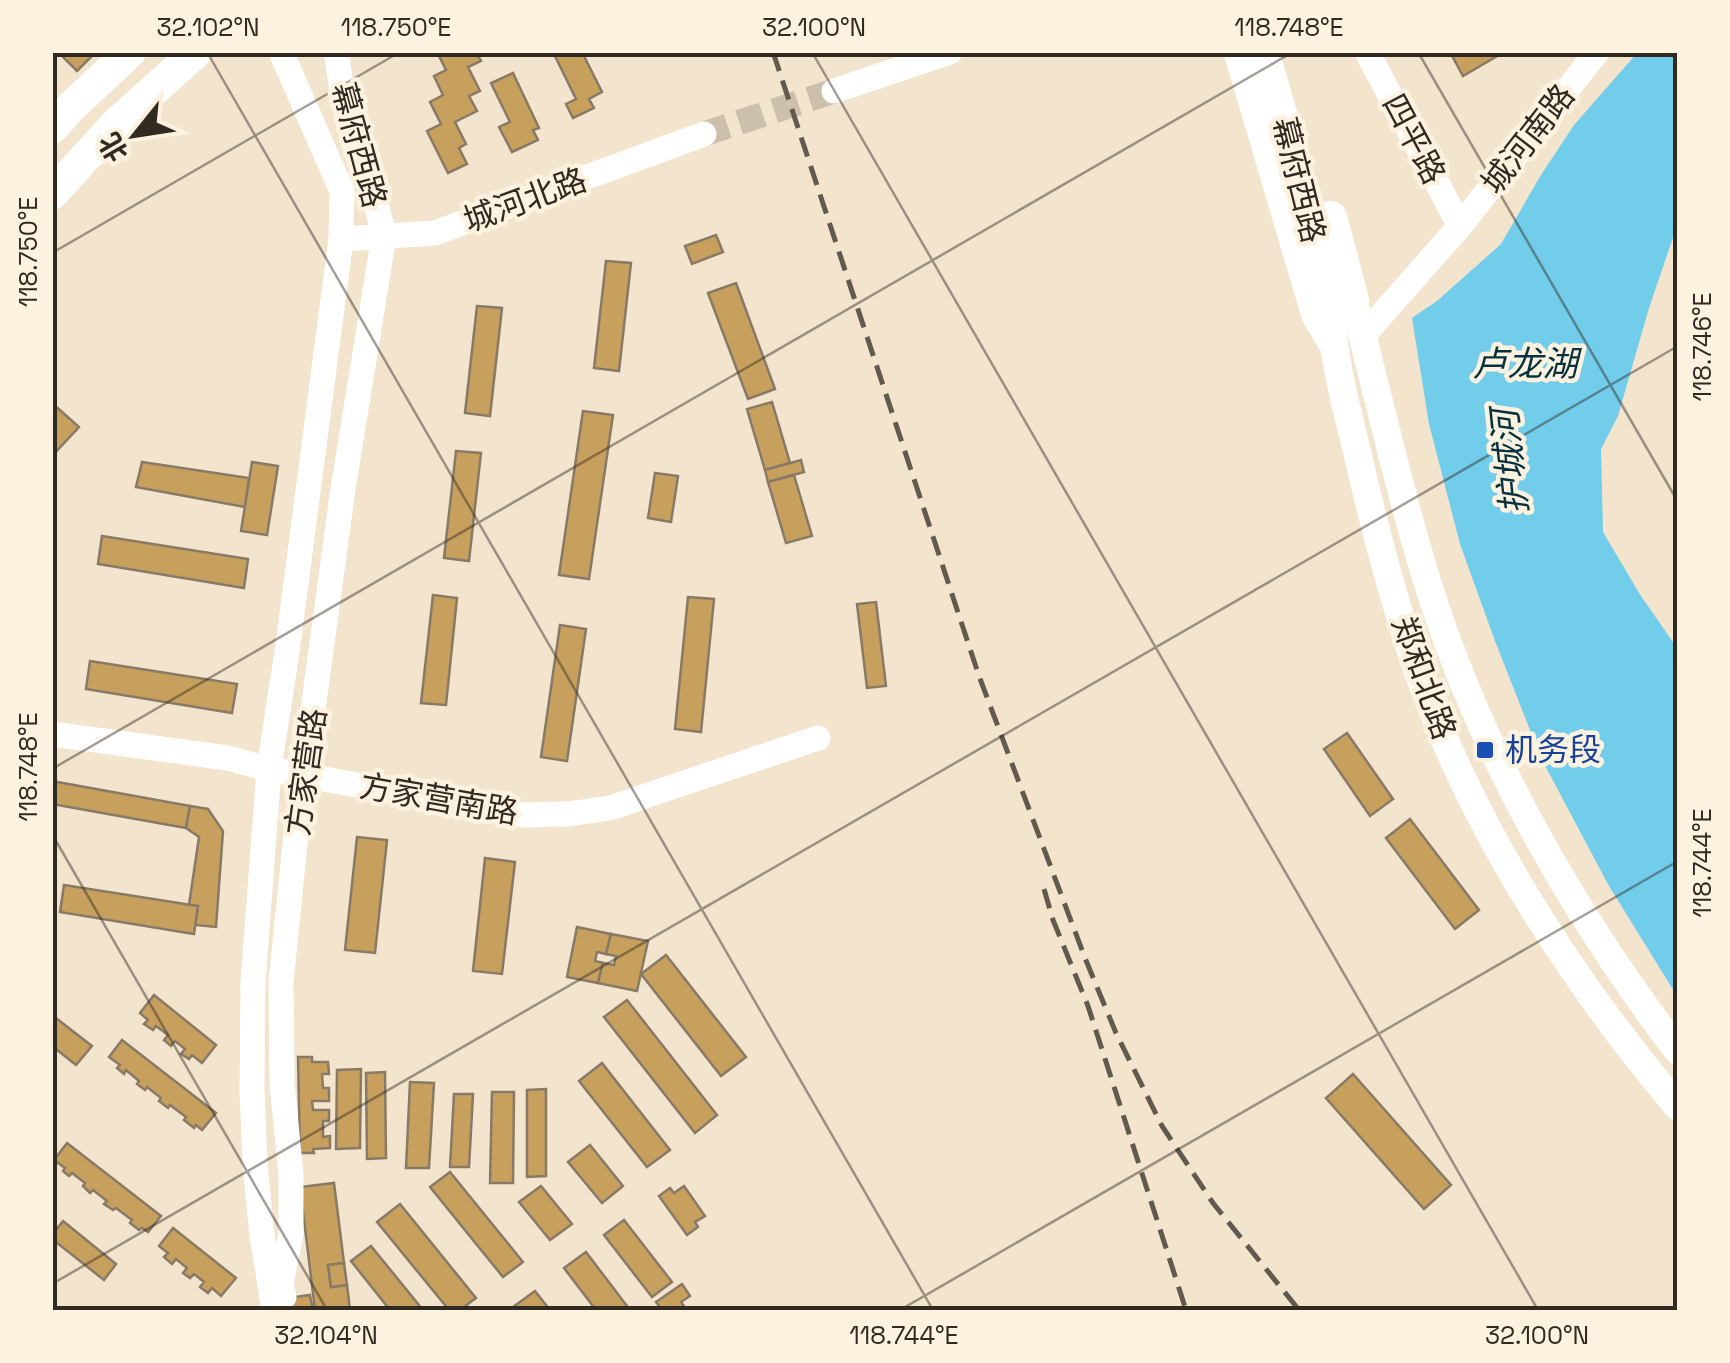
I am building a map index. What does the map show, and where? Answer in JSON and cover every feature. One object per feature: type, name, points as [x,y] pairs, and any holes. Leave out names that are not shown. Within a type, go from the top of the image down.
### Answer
[{"type":"highway","points":[[52,128],[130,52]]},
{"type":"highway","points":[[52,166],[104,110],[168,52]]},
{"type":"highway","points":[[52,194],[115,125],[196,52]]},
{"type":"highway","name":"幕府西路","points":[[1263,52],[1342,305]]},
{"type":"highway","name":"幕府西路","points":[[1282,52],[1316,162],[1342,305]]},
{"type":"main road","name":"幕府西路","points":[[281,52],[342,191],[341,239]]},
{"type":"main road","name":"幕府西路","points":[[336,52],[353,140],[371,183],[384,236]]},
{"type":"main road","points":[[834,91],[950,52]]},
{"type":"main road","points":[[1236,52],[1314,316],[1332,346]]},
{"type":"main road","name":"四平路","points":[[1368,52],[1460,226]]},
{"type":"main road","name":"城河南路","points":[[1363,336],[1460,226],[1597,52]]},
{"type":"main road","name":"城河北路","points":[[341,239],[435,233],[704,134]]},
{"type":"main road","name":"方家营路","points":[[286,1310],[282,1283],[291,1234],[291,1189],[282,1083],[281,982],[304,775],[384,236]]},
{"type":"main road","name":"方家营路","points":[[274,1310],[262,1235],[252,1090],[253,983],[268,769],[341,239]]},
{"type":"main road","name":"郑和北路","points":[[1342,305],[1332,346],[1400,615],[1441,729],[1475,804],[1534,909],[1602,1014],[1678,1107]]},
{"type":"main road","name":"郑和北路","points":[[1342,305],[1363,336],[1404,503],[1434,604],[1471,700],[1568,893],[1633,993],[1678,1050]]},
{"type":"main road","name":"方家营南路","points":[[52,734],[227,758],[268,769],[523,815],[610,808],[818,738]]},
{"type":"water","name":"卢龙湖","points":[[1638,52],[1677,53],[1677,226],[1618,416],[1601,449],[1603,532],[1677,648],[1677,996],[1609,886],[1541,758],[1495,641],[1460,544],[1429,424],[1412,318],[1501,244],[1574,125]]},
{"type":"building","points":[[58,52],[96,52],[77,71]]},
{"type":"building","points":[[437,52],[476,52],[481,61],[468,67],[480,91],[469,96],[477,111],[455,122],[466,144],[459,148],[467,164],[448,173],[427,131],[441,124],[430,102],[443,95],[434,76],[446,70]]},
{"type":"building","points":[[553,52],[582,52],[602,92],[589,99],[594,108],[573,118],[566,104],[576,99]]},
{"type":"building","points":[[1450,52],[1504,52],[1463,76]]},
{"type":"building","points":[[513,73],[539,128],[533,130],[538,140],[512,152],[499,127],[510,122],[491,83]]},
{"type":"building","points":[[716,235],[723,252],[692,264],[685,246]]},
{"type":"building","points":[[606,261],[631,263],[619,371],[594,368]]},
{"type":"building","points":[[736,283],[775,389],[748,399],[708,293]]},
{"type":"building","points":[[477,306],[502,308],[490,416],[465,413]]},
{"type":"building","points":[[772,402],[790,463],[765,470],[747,409]]},
{"type":"building","points":[[52,403],[79,427],[52,456]]},
{"type":"building","points":[[583,411],[613,415],[589,579],[559,575]]},
{"type":"building","points":[[456,451],[481,453],[469,561],[444,558]]},
{"type":"building","points":[[801,460],[804,472],[768,482],[765,470]]},
{"type":"building","points":[[142,462],[249,478],[245,507],[136,487]]},
{"type":"building","points":[[252,462],[278,466],[267,535],[241,531]]},
{"type":"building","points":[[655,473],[678,476],[671,522],[648,518]]},
{"type":"building","points":[[794,475],[812,536],[786,543],[768,482]]},
{"type":"building","points":[[102,536],[248,559],[244,588],[98,564]]},
{"type":"building","points":[[433,595],[457,598],[446,705],[421,703]]},
{"type":"building","points":[[688,597],[714,599],[701,732],[675,729]]},
{"type":"building","points":[[876,602],[886,686],[867,688],[857,604]]},
{"type":"building","points":[[560,625],[586,629],[567,761],[541,757]]},
{"type":"building","points":[[90,661],[237,684],[232,713],[86,689]]},
{"type":"building","points":[[1347,733],[1393,799],[1370,816],[1324,749]]},
{"type":"building","points":[[52,781],[190,806],[186,828],[52,804]]},
{"type":"building","points":[[190,806],[208,809],[223,831],[216,927],[195,925],[198,906],[189,905],[199,837],[186,828]]},
{"type":"building","points":[[1410,819],[1479,910],[1455,929],[1386,838]]},
{"type":"building","points":[[357,837],[387,840],[375,953],[345,950]]},
{"type":"building","points":[[485,858],[515,862],[502,974],[473,971]]},
{"type":"building","points":[[64,885],[198,906],[194,934],[60,912]]},
{"type":"building","points":[[577,927],[611,934],[606,954],[597,952],[595,961],[603,963],[598,983],[567,977]]},
{"type":"building","points":[[611,934],[648,941],[637,991],[598,983],[603,963],[614,965],[616,956],[606,954]]},
{"type":"building","points":[[666,955],[746,1057],[721,1076],[641,974]]},
{"type":"building","points":[[154,995],[216,1045],[202,1063],[192,1055],[189,1059],[181,1054],[185,1049],[175,1041],[171,1046],[164,1040],[168,1035],[156,1026],[153,1030],[144,1024],[148,1020],[140,1013]]},
{"type":"building","points":[[627,1000],[717,1115],[695,1133],[604,1017]]},
{"type":"building","points":[[52,1015],[92,1046],[76,1065],[52,1046]]},
{"type":"building","points":[[122,1040],[216,1113],[202,1130],[159,1101],[161,1098],[147,1087],[145,1090],[137,1084],[139,1081],[126,1070],[124,1074],[117,1068],[120,1065],[109,1057]]},
{"type":"building","points":[[298,1057],[328,1062],[329,1074],[322,1074],[323,1088],[329,1088],[329,1101],[312,1101],[313,1110],[329,1110],[329,1121],[323,1121],[323,1137],[330,1136],[330,1148],[313,1149],[314,1153],[300,1153]]},
{"type":"building","points":[[602,1063],[670,1150],[647,1167],[579,1081]]},
{"type":"building","points":[[361,1069],[360,1148],[336,1149],[337,1070]]},
{"type":"building","points":[[385,1072],[386,1158],[367,1159],[366,1073]]},
{"type":"building","points":[[1353,1074],[1451,1185],[1424,1209],[1326,1098]]},
{"type":"building","points":[[410,1082],[434,1083],[429,1168],[406,1168]]},
{"type":"building","points":[[546,1089],[546,1176],[527,1177],[527,1090]]},
{"type":"building","points":[[492,1092],[514,1092],[513,1183],[490,1183]]},
{"type":"building","points":[[454,1094],[473,1094],[469,1167],[450,1167]]},
{"type":"building","points":[[67,1143],[161,1216],[148,1232],[139,1230],[116,1208],[104,1204],[107,1201],[93,1190],[90,1193],[72,1173],[69,1176],[63,1171],[65,1168],[54,1160]]},
{"type":"building","points":[[590,1145],[623,1186],[602,1203],[568,1162]]},
{"type":"building","points":[[450,1172],[523,1262],[503,1277],[430,1187]]},
{"type":"building","points":[[334,1183],[344,1263],[328,1265],[331,1287],[347,1285],[350,1310],[315,1310],[300,1187]]},
{"type":"building","points":[[541,1186],[572,1224],[550,1240],[519,1202]]},
{"type":"building","points":[[684,1186],[705,1216],[695,1222],[698,1227],[687,1235],[659,1196],[670,1188],[674,1193]]},
{"type":"building","points":[[400,1204],[476,1298],[460,1310],[449,1310],[377,1222]]},
{"type":"building","points":[[624,1220],[672,1282],[652,1297],[604,1235]]},
{"type":"building","points":[[63,1221],[116,1264],[104,1280],[52,1239]]},
{"type":"building","points":[[173,1228],[236,1278],[221,1296],[212,1288],[208,1293],[200,1287],[204,1282],[194,1274],[190,1278],[183,1273],[187,1268],[176,1259],[172,1264],[164,1257],[168,1253],[159,1246]]},
{"type":"building","points":[[371,1246],[423,1310],[390,1310],[351,1261]]},
{"type":"building","points":[[586,1252],[630,1310],[596,1310],[564,1268]]},
{"type":"building","points":[[344,1263],[347,1285],[331,1287],[328,1265]]},
{"type":"building","points":[[682,1284],[690,1296],[681,1302],[687,1310],[662,1310],[656,1302]]},
{"type":"building","points":[[535,1291],[550,1310],[515,1310],[513,1307]]},
{"type":"building","points":[[310,1295],[313,1310],[283,1310],[281,1299]]},
{"type":"tunnel","points":[[704,134],[834,91]]},
{"type":"railway","points":[[773,52],[979,676],[1116,1033],[1162,1126],[1213,1203],[1299,1310]]},
{"type":"railway","points":[[1044,889],[1088,1006],[1186,1310]]},
{"type":"place","name":"机务段","points":[[1485,750]]},
{"type":"water label","name":"护城河","points":[[1510,462]]}]
